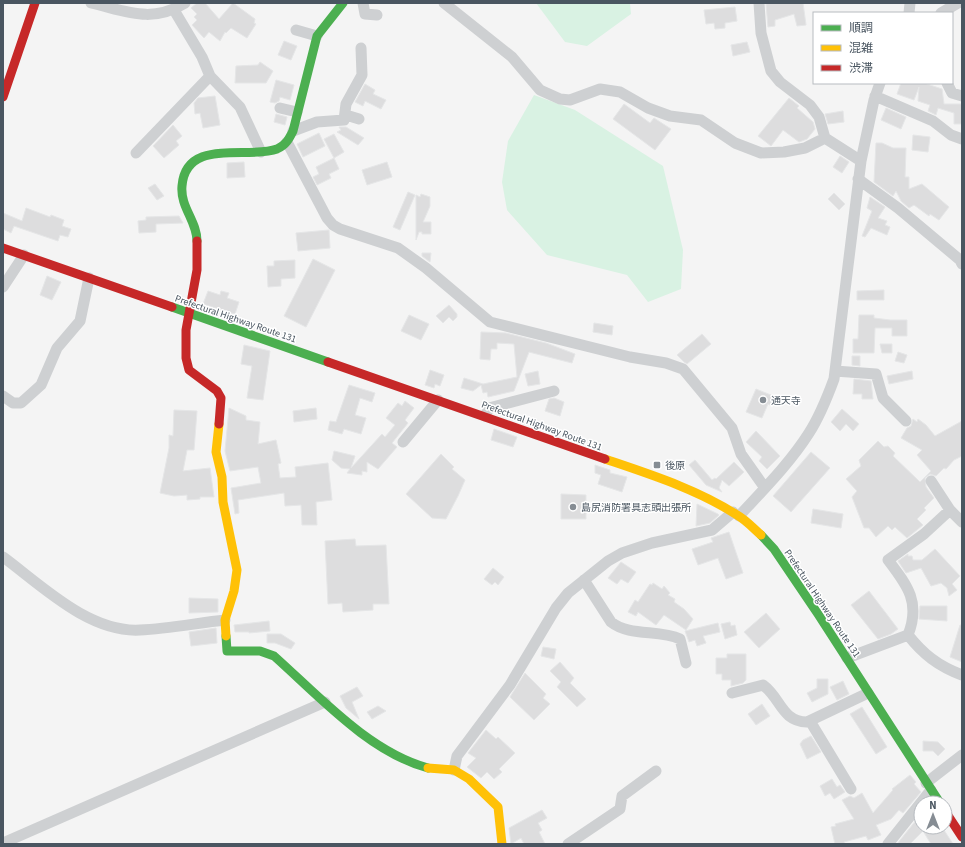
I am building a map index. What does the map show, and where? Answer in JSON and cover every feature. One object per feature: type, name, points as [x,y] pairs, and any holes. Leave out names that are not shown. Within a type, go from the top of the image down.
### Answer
[{"type":"street","points":[[3,97],[36,3]]},
{"type":"street","points":[[91,3],[148,16],[174,10],[185,3]]},
{"type":"street","points":[[343,3],[317,36],[293,131],[287,142],[275,149],[261,152],[231,151],[203,155],[191,165],[182,177],[182,194],[186,208],[196,230],[198,265],[186,342],[187,366],[189,370],[217,391],[221,398],[216,452],[222,476],[223,502],[237,570],[234,591],[225,620],[227,651],[260,651],[274,656],[361,733],[398,756],[427,768],[454,770],[469,779],[498,807],[502,844]]},
{"type":"street","points":[[363,3],[365,14],[377,15]]},
{"type":"street","points":[[444,3],[512,57],[540,90],[560,99],[570,100],[600,89],[620,92],[648,108],[670,116],[701,120],[735,143],[761,153],[784,152],[805,148],[825,138]]},
{"type":"street","points":[[760,3],[761,33],[771,71],[780,82],[810,105],[819,117],[825,138],[861,161]]},
{"type":"street","points":[[943,12],[958,3]]},
{"type":"street","points":[[174,10],[202,57],[210,76],[240,107],[261,152]]},
{"type":"street","points":[[296,30],[317,36]]},
{"type":"street","points":[[293,131],[317,122],[339,122],[344,120],[346,115],[346,104],[362,75],[361,48]]},
{"type":"street","points":[[136,154],[210,76]]},
{"type":"street","points":[[454,770],[457,756],[510,685],[556,608],[568,593],[608,561],[626,551],[712,530],[736,514],[765,488],[809,434],[825,402],[835,371],[858,179],[875,96],[880,84]]},
{"type":"street","points":[[948,84],[952,93],[962,96]]},
{"type":"street","points":[[875,96],[933,121],[952,135],[962,139]]},
{"type":"street","points":[[280,108],[297,112]]},
{"type":"street","points":[[346,115],[359,119]]},
{"type":"street","points":[[287,142],[332,225],[355,236],[398,248],[426,268],[490,322],[630,357],[666,362],[683,369],[732,428],[741,454],[765,488]]},
{"type":"street","points":[[858,179],[898,208],[960,260],[962,264]]},
{"type":"street","name":"Prefectural Highway Route 131","points":[[3,248],[485,416],[690,490],[736,514],[774,549],[847,658],[934,795]]},
{"type":"street","points":[[3,287],[24,255]]},
{"type":"street","points":[[3,396],[13,403],[21,403],[41,385],[57,348],[80,321],[89,278]]},
{"type":"street","points":[[835,371],[876,374],[883,398],[906,421]]},
{"type":"street","points":[[485,416],[489,408],[554,391]]},
{"type":"street","points":[[403,442],[438,400]]},
{"type":"street","points":[[931,481],[950,510],[962,522]]},
{"type":"street","points":[[908,635],[913,618],[912,597],[907,586],[888,560],[924,534],[950,510]]},
{"type":"street","points":[[3,556],[34,583],[61,601],[91,619],[115,628],[139,630],[225,620]]},
{"type":"street","points":[[584,580],[611,622],[625,629],[673,635],[680,639],[686,663]]},
{"type":"street","points":[[847,658],[908,635]]},
{"type":"street","points":[[908,635],[920,651],[932,661],[962,675]]},
{"type":"street","points":[[732,692],[763,685],[789,716],[800,722],[810,721],[868,693]]},
{"type":"street","points":[[3,843],[325,702]]},
{"type":"street","points":[[810,721],[851,789]]},
{"type":"street","points":[[888,844],[928,786],[962,755]]},
{"type":"street","points":[[568,844],[620,809],[622,796],[656,771]]},
{"type":"street","points":[[953,823],[962,837]]},
{"type":"green space","points":[[536,3],[630,3],[631,14],[587,46],[565,42]]},
{"type":"green space","points":[[534,95],[575,110],[663,166],[683,250],[681,289],[648,302],[627,275],[547,255],[507,210],[502,182],[508,141]]},
{"type":"building","points":[[197,3],[205,3],[219,19],[233,3],[255,19],[254,23],[256,24],[247,38],[231,28],[226,33],[225,32],[220,41],[209,32],[204,38],[192,25],[197,20],[194,17],[197,14],[191,8]]},
{"type":"building","points":[[803,3],[806,25],[797,26],[794,14],[775,20],[775,26],[768,27],[766,4]]},
{"type":"building","points":[[735,7],[737,21],[725,23],[725,28],[715,29],[714,23],[706,24],[704,10]]},
{"type":"building","points":[[284,41],[297,46],[291,60],[278,55]]},
{"type":"building","points":[[747,42],[750,52],[733,56],[731,45]]},
{"type":"building","points":[[260,62],[273,71],[266,83],[235,83],[236,66],[258,65]]},
{"type":"building","points":[[276,80],[294,85],[290,100],[280,97],[279,101],[275,103],[270,102]]},
{"type":"building","points":[[365,84],[375,90],[373,94],[386,100],[381,109],[365,101],[363,106],[355,102]]},
{"type":"building","points":[[901,84],[927,84],[942,89],[944,104],[962,104],[962,124],[954,124],[954,113],[938,108],[936,115],[928,111],[930,105],[918,101],[919,87],[914,100],[897,94]]},
{"type":"building","points":[[215,96],[220,125],[203,128],[200,113],[195,114],[194,103],[198,98]]},
{"type":"building","points":[[789,98],[799,106],[797,108],[813,122],[815,129],[807,139],[799,142],[783,130],[771,146],[758,136]]},
{"type":"building","points":[[624,104],[650,123],[654,118],[671,129],[655,150],[613,119]]},
{"type":"building","points":[[886,108],[906,117],[901,129],[881,120]]},
{"type":"building","points":[[843,111],[844,122],[828,124],[825,114]]},
{"type":"building","points":[[276,114],[287,117],[285,125],[274,122]]},
{"type":"building","points":[[173,125],[182,136],[176,141],[179,145],[164,158],[153,146]]},
{"type":"building","points":[[339,127],[346,127],[364,138],[358,145],[337,132],[341,130]]},
{"type":"building","points":[[319,133],[325,146],[303,157],[297,144]]},
{"type":"building","points":[[334,134],[344,152],[334,158],[324,139]]},
{"type":"building","points":[[913,135],[930,137],[928,152],[912,150]]},
{"type":"building","points":[[876,143],[882,143],[893,148],[906,148],[905,177],[909,177],[909,189],[922,184],[949,207],[939,220],[930,214],[929,216],[914,205],[909,208],[901,201],[896,191],[893,196],[874,182]]},
{"type":"building","points":[[840,156],[849,162],[842,173],[833,167]]},
{"type":"building","points":[[334,158],[339,169],[329,174],[331,178],[317,185],[313,177],[319,174],[316,167]]},
{"type":"building","points":[[244,162],[245,177],[227,178],[227,163]]},
{"type":"building","points":[[387,162],[392,177],[367,185],[362,170]]},
{"type":"building","points":[[155,184],[164,196],[157,200],[148,188]]},
{"type":"building","points":[[408,192],[415,195],[400,230],[393,227]]},
{"type":"building","points":[[834,193],[845,204],[839,210],[828,199]]},
{"type":"building","points":[[421,194],[430,197],[430,206],[423,222],[431,222],[431,234],[422,234],[422,232],[419,232],[416,240],[416,195],[420,197]]},
{"type":"building","points":[[870,197],[885,207],[878,218],[887,221],[885,225],[890,227],[887,235],[871,228],[865,237],[862,236],[872,211],[867,208]]},
{"type":"building","points":[[26,208],[50,217],[51,215],[64,220],[62,226],[71,229],[68,237],[60,235],[58,241],[14,226],[11,233],[3,229],[3,213],[22,221]]},
{"type":"building","points":[[179,216],[183,223],[156,224],[156,232],[139,233],[138,221],[146,220],[146,217]]},
{"type":"building","points":[[329,230],[330,248],[298,251],[296,233]]},
{"type":"building","points":[[422,253],[431,253],[430,262],[422,256]]},
{"type":"building","points":[[313,259],[335,270],[306,327],[284,316]]},
{"type":"building","points":[[295,260],[295,278],[281,279],[281,286],[268,287],[267,266],[274,266],[274,261]]},
{"type":"building","points":[[47,276],[61,282],[52,300],[40,295]]},
{"type":"building","points":[[884,290],[884,300],[857,300],[857,291]]},
{"type":"building","points":[[208,291],[220,295],[221,291],[229,293],[227,298],[239,302],[235,314],[203,304]]},
{"type":"building","points":[[449,305],[457,314],[457,317],[453,321],[449,317],[443,323],[436,316]]},
{"type":"building","points":[[409,315],[429,324],[421,340],[401,331]]},
{"type":"building","points":[[859,315],[874,315],[874,318],[890,320],[907,320],[907,336],[892,336],[892,328],[875,328],[874,353],[853,353],[853,339],[858,339]]},
{"type":"building","points":[[594,323],[613,326],[612,335],[593,332]]},
{"type":"building","points":[[481,332],[506,333],[546,343],[575,354],[572,363],[529,352],[514,391],[488,397],[487,392],[483,393],[481,385],[473,391],[461,388],[464,378],[483,384],[517,377],[514,344],[497,343],[497,349],[491,349],[490,360],[480,359]]},
{"type":"building","points":[[702,334],[711,344],[687,364],[677,355]]},
{"type":"building","points":[[880,344],[892,344],[892,353],[882,353]]},
{"type":"building","points":[[244,345],[270,351],[263,400],[247,398],[252,366],[241,364]]},
{"type":"building","points":[[898,352],[907,355],[904,363],[895,361]]},
{"type":"building","points":[[852,356],[860,356],[860,366],[852,365]]},
{"type":"building","points":[[430,370],[444,375],[440,386],[435,384],[434,388],[425,385]]},
{"type":"building","points":[[538,371],[540,384],[528,386],[525,374]]},
{"type":"building","points":[[912,371],[913,379],[889,384],[887,376]]},
{"type":"building","points":[[854,379],[871,381],[873,399],[862,399],[862,394],[853,394]]},
{"type":"building","points":[[349,385],[375,393],[372,402],[360,398],[355,415],[366,418],[361,434],[344,429],[342,434],[328,430],[330,421],[336,422]]},
{"type":"building","name":"通天寺","points":[[756,389],[776,397],[772,406],[768,404],[762,418],[746,412]]},
{"type":"building","points":[[554,398],[564,402],[560,416],[545,411],[549,399]]},
{"type":"building","points":[[405,401],[414,408],[405,420],[408,423],[392,443],[397,447],[378,469],[367,462],[367,472],[362,471],[362,475],[347,473],[350,469],[341,468],[332,460],[334,451],[355,456],[351,468],[382,434],[385,437],[395,425],[386,418],[398,403],[402,406]]},
{"type":"building","points":[[229,408],[246,416],[246,420],[260,422],[258,444],[276,440],[281,463],[278,464],[280,478],[296,477],[295,467],[328,463],[332,500],[316,502],[317,525],[302,525],[301,505],[285,506],[284,493],[238,500],[239,513],[235,514],[231,488],[261,483],[258,467],[230,471],[225,451]]},
{"type":"building","points":[[316,408],[317,419],[294,422],[293,411]]},
{"type":"building","points":[[842,409],[859,424],[853,431],[846,424],[840,431],[831,422]]},
{"type":"building","points":[[174,410],[197,411],[194,450],[187,450],[183,471],[210,468],[214,497],[200,497],[200,499],[187,500],[187,495],[174,496],[160,493],[169,448],[169,435],[173,436]]},
{"type":"building","points":[[913,419],[917,422],[918,419],[926,425],[935,436],[962,421],[962,456],[954,460],[946,469],[944,468],[936,476],[930,474],[925,478],[926,487],[934,498],[924,508],[926,510],[917,519],[923,525],[907,538],[895,527],[892,530],[888,526],[876,537],[869,528],[864,528],[852,497],[857,491],[846,479],[861,466],[859,460],[878,441],[884,447],[888,446],[895,453],[893,456],[920,482],[931,471],[917,455],[922,450],[901,438],[907,428],[911,426]]},
{"type":"building","points":[[494,429],[517,437],[513,447],[491,440]]},
{"type":"building","points":[[756,431],[780,456],[767,469],[759,461],[762,457],[746,442]]},
{"type":"building","points":[[811,452],[830,468],[791,512],[773,496]]},
{"type":"building","points":[[441,454],[454,467],[452,469],[465,480],[446,519],[432,518],[406,494]]},
{"type":"building","points":[[695,460],[712,480],[715,478],[716,479],[734,462],[744,472],[729,486],[722,480],[719,488],[722,492],[706,485],[689,465]]},
{"type":"building","points":[[595,465],[610,470],[610,473],[627,477],[622,492],[598,484],[601,475],[595,473]]},
{"type":"building","name":"島尻消防署具志頭出張所","points":[[561,494],[586,495],[586,519],[561,519]]},
{"type":"building","points":[[697,504],[719,515],[710,523],[696,526]]},
{"type":"building","points":[[813,509],[843,514],[841,528],[811,523]]},
{"type":"building","points":[[729,532],[743,573],[726,579],[718,558],[698,565],[692,549],[713,542],[711,538]]},
{"type":"building","points":[[355,539],[356,546],[386,545],[389,604],[373,604],[373,610],[343,612],[342,603],[328,604],[325,541]]},
{"type":"building","points":[[935,549],[960,576],[952,584],[957,590],[949,596],[947,588],[941,583],[931,586],[921,568],[906,573],[898,561],[908,554],[908,556],[912,556],[913,560],[922,560]]},
{"type":"building","points":[[621,562],[636,572],[628,583],[621,579],[617,584],[608,578]]},
{"type":"building","points":[[493,568],[504,577],[498,585],[495,582],[492,585],[484,579]]},
{"type":"building","points":[[653,583],[662,589],[664,586],[670,593],[668,595],[675,599],[674,602],[684,609],[693,619],[686,630],[664,615],[656,625],[638,612],[636,616],[628,612],[635,600],[638,602],[650,584],[652,585]]},
{"type":"building","points":[[869,591],[898,629],[891,634],[878,639],[851,605]]},
{"type":"building","points":[[189,598],[218,599],[218,612],[189,613]]},
{"type":"building","points":[[920,606],[947,606],[947,621],[919,619]]},
{"type":"building","points":[[766,613],[780,629],[759,648],[744,632]]},
{"type":"building","points":[[269,621],[270,631],[249,633],[235,632],[234,625]]},
{"type":"building","points":[[730,622],[731,626],[735,625],[737,635],[725,639],[721,624]]},
{"type":"building","points":[[718,623],[720,632],[703,636],[706,643],[697,646],[695,640],[689,642],[685,631]]},
{"type":"building","points":[[960,625],[962,625],[962,662],[950,657]]},
{"type":"building","points":[[216,628],[217,643],[191,646],[189,632]]},
{"type":"building","points":[[267,634],[281,634],[295,643],[291,649],[275,643],[267,643]]},
{"type":"building","points":[[543,647],[556,649],[554,659],[541,656]]},
{"type":"building","points":[[727,654],[746,654],[746,680],[743,683],[731,686],[731,680],[722,680],[722,674],[716,674],[716,658],[727,658]]},
{"type":"building","points":[[560,662],[574,678],[570,683],[586,699],[577,707],[557,687],[561,682],[550,671]]},
{"type":"building","points":[[525,673],[546,694],[543,698],[550,704],[534,720],[510,697]]},
{"type":"building","points":[[817,679],[828,679],[828,694],[812,702],[807,693],[817,688]]},
{"type":"building","points":[[843,681],[849,694],[837,700],[830,687]]},
{"type":"building","points":[[357,687],[363,696],[352,702],[359,719],[346,708],[340,696]]},
{"type":"building","points":[[762,704],[770,716],[756,725],[748,714]]},
{"type":"building","points":[[378,706],[386,711],[372,719],[367,712]]},
{"type":"building","points":[[862,707],[887,747],[876,754],[850,714]]},
{"type":"building","points":[[486,730],[496,739],[498,737],[515,753],[499,769],[502,772],[494,779],[487,772],[481,778],[467,767],[476,758],[468,753]]},
{"type":"building","points":[[811,736],[821,752],[807,759],[800,744],[803,740]]},
{"type":"building","points":[[923,741],[938,742],[945,749],[938,756],[933,751],[923,751]]},
{"type":"building","points":[[910,775],[916,782],[914,784],[921,792],[918,795],[913,795],[913,801],[903,813],[899,810],[891,819],[876,825],[881,835],[868,840],[866,836],[844,842],[845,844],[835,844],[831,827],[836,826],[835,824],[854,819],[842,800],[850,796],[854,798],[862,793],[873,813],[893,790],[892,789]]},
{"type":"building","points":[[832,779],[837,787],[840,785],[845,792],[834,799],[830,793],[825,796],[820,786]]},
{"type":"building","points":[[542,810],[547,818],[538,823],[542,830],[539,832],[545,844],[524,844],[521,838],[511,844],[509,828]]},
{"type":"building","points":[[913,824],[913,835],[919,835],[910,844],[897,844]]},
{"type":"building","points":[[925,835],[947,835],[953,844],[931,844]]},
{"type":"traffic: fast","points":[[197,241],[194,227],[182,194],[182,186],[186,171],[194,161],[206,156],[220,153],[265,152],[277,149],[285,144],[293,131],[317,36],[343,3]]},
{"type":"traffic: fast","points":[[172,307],[328,362]]},
{"type":"traffic: fast","points":[[761,535],[774,549],[818,614],[935,795]]},
{"type":"traffic: fast","points":[[226,636],[227,651],[260,651],[274,656],[327,705],[365,736],[406,760],[428,768]]},
{"type":"traffic: slow","points":[[219,424],[216,452],[222,477],[223,502],[237,570],[234,591],[225,620],[226,636]]},
{"type":"traffic: slow","points":[[605,459],[639,470],[706,497],[740,517],[761,535]]},
{"type":"traffic: slow","points":[[428,768],[454,770],[469,779],[498,807],[502,844]]},
{"type":"traffic: jam","points":[[3,97],[35,3]]},
{"type":"traffic: jam","points":[[197,241],[197,270],[186,330],[186,358],[189,370],[217,391],[221,398],[219,424]]},
{"type":"traffic: jam","points":[[3,248],[172,307]]},
{"type":"traffic: jam","points":[[328,362],[605,459]]},
{"type":"traffic: jam","points":[[953,823],[962,837]]},
{"type":"place","name":"通天寺","points":[[763,400]]},
{"type":"place","name":"後原","points":[[657,465]]},
{"type":"place","name":"島尻消防署具志頭出張所","points":[[573,507]]}]
